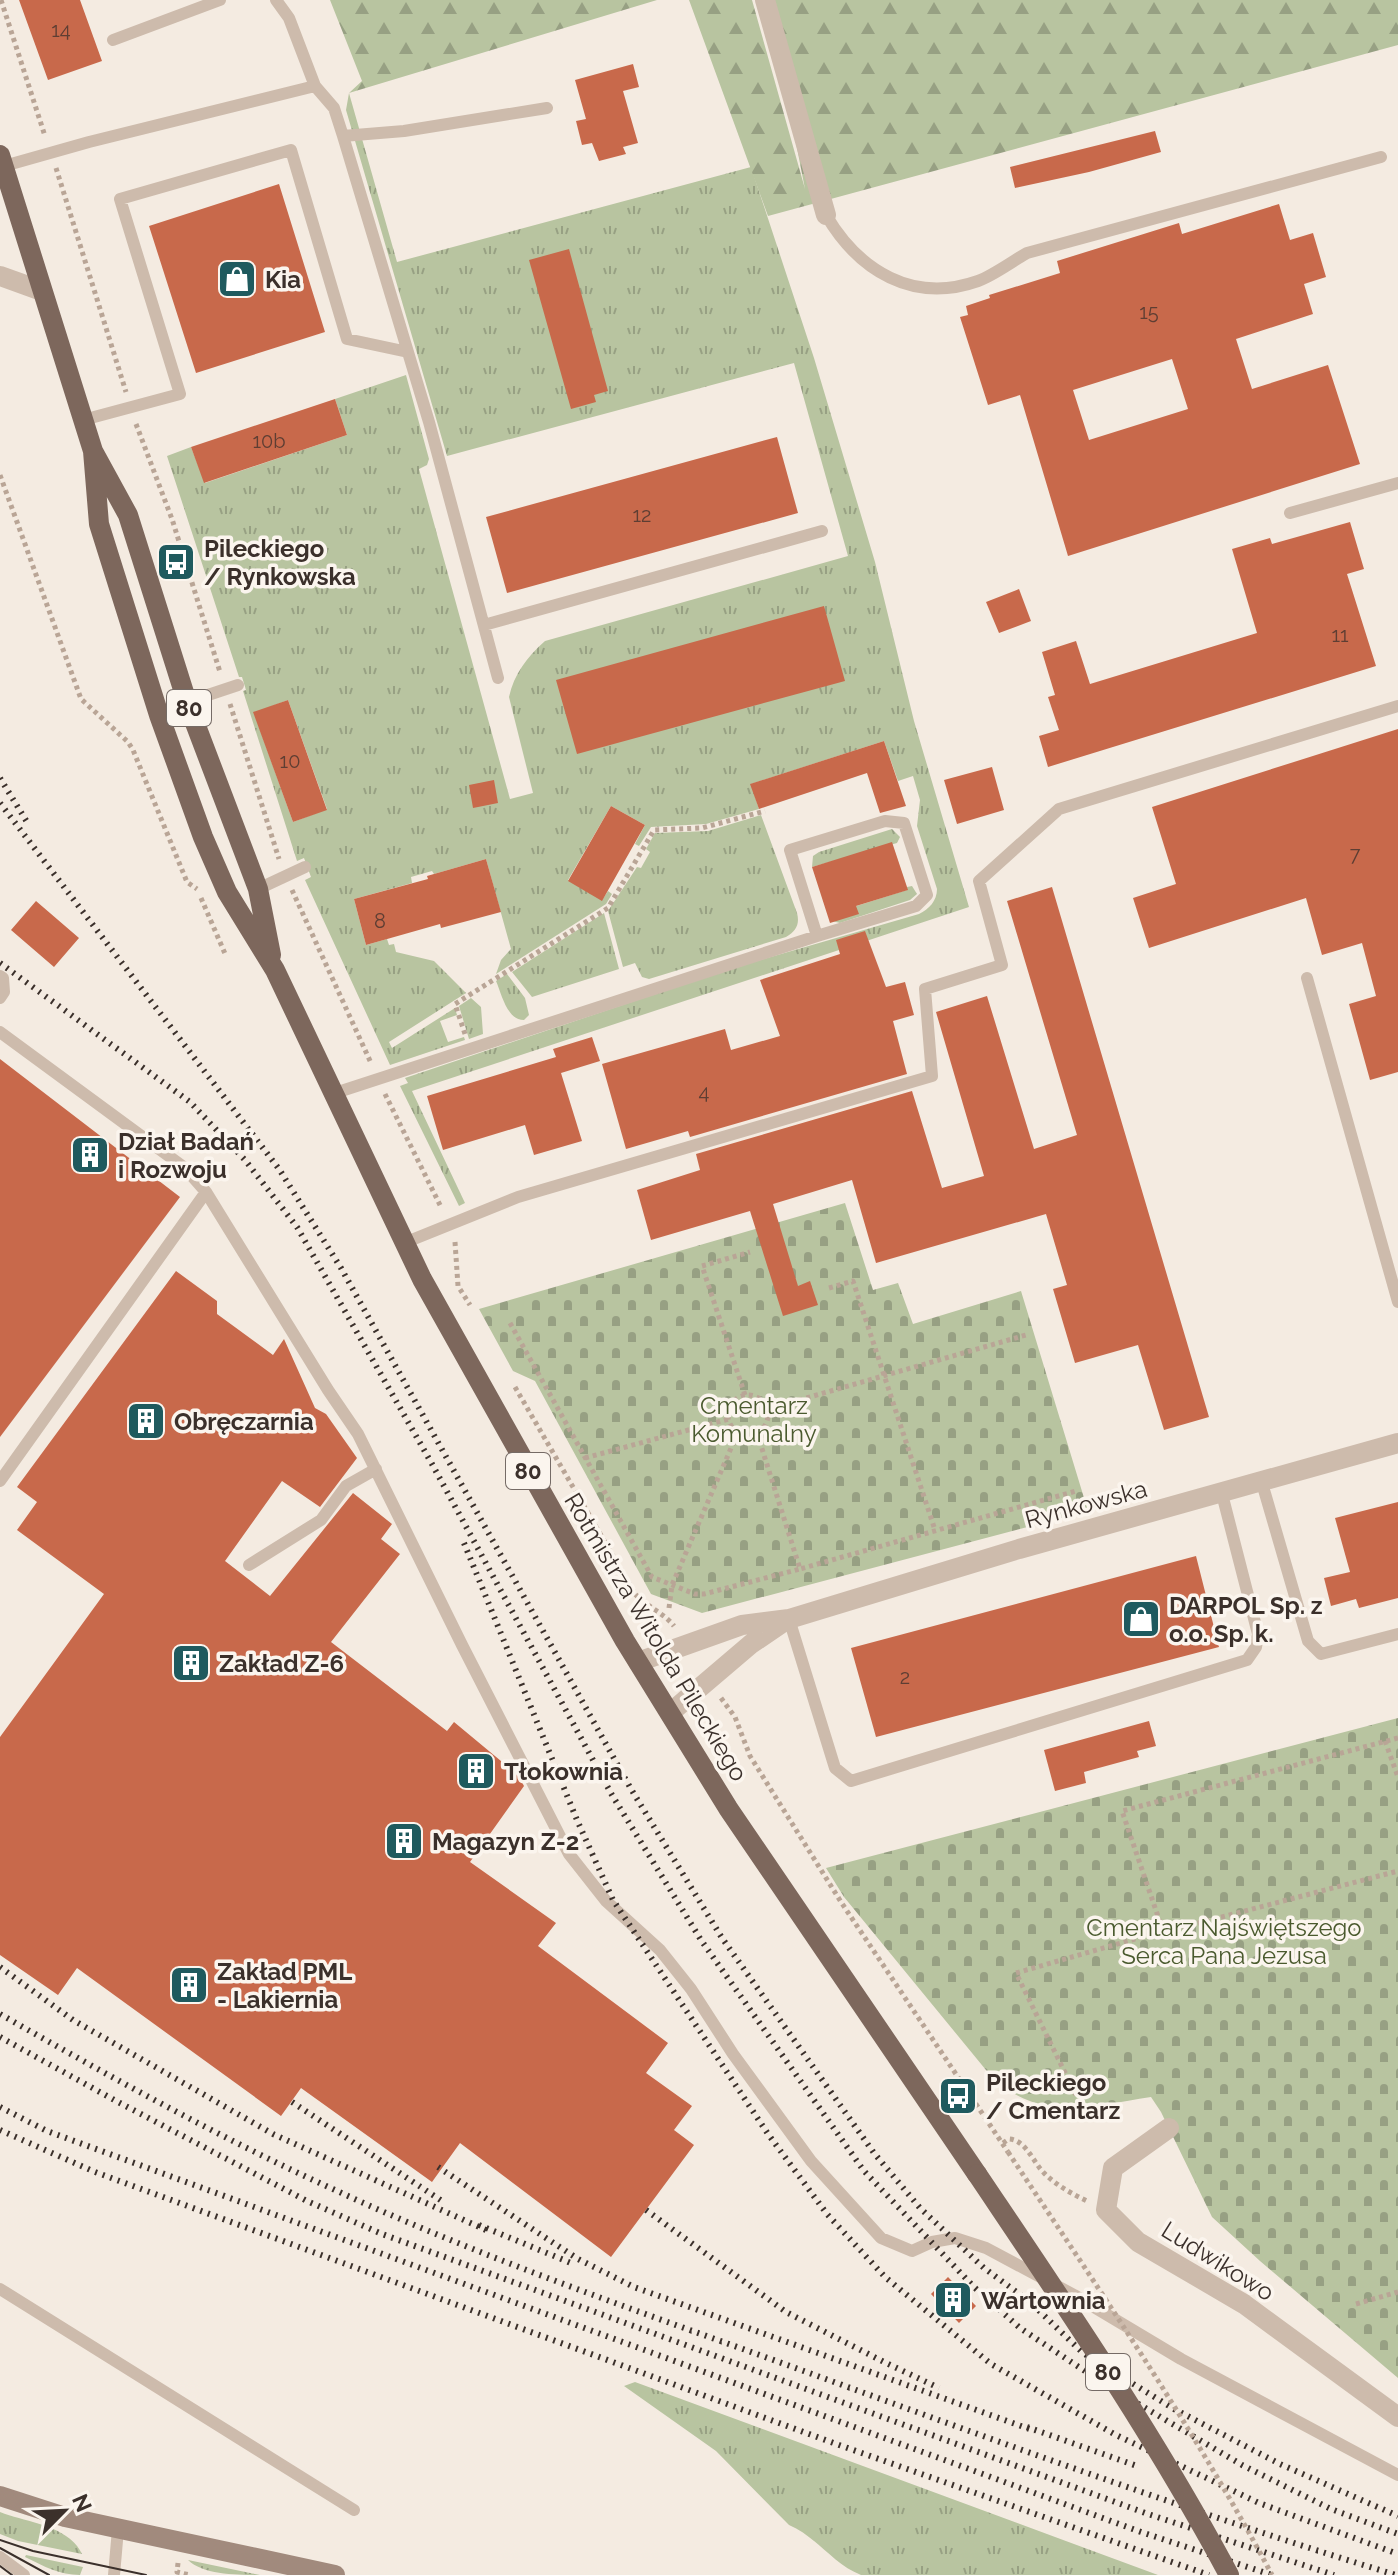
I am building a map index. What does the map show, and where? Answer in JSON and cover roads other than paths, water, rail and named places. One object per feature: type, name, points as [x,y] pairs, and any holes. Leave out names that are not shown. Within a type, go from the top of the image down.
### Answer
[{"type":"main road","name":"Rotmistrza Witolda Pileckiego","points":[[2,161],[93,451],[128,515],[187,702],[258,889],[275,970]]},
{"type":"main road","name":"Rotmistrza Witolda Pileckiego","points":[[93,451],[99,524],[159,715],[203,837],[227,892],[275,970],[404,1243],[490,1405],[638,1662],[771,1875],[977,2174],[1099,2358],[1185,2496],[1229,2575]]},
{"type":"street","points":[[765,0],[826,215]]},
{"type":"street","points":[[0,276],[42,291]]},
{"type":"street","name":"Rynkowska","points":[[638,1662],[742,1625],[789,1619],[1019,1549],[1398,1443]]},
{"type":"street","name":"Rynkowska","points":[[670,1713],[751,1644],[789,1619]]},
{"type":"street","name":"Ludwikowo","points":[[1169,2128],[1113,2168],[1106,2210],[1138,2242],[1244,2304],[1398,2417]]},
{"type":"street","points":[[0,2496],[49,2513],[335,2575]]},
{"type":"lane","points":[[113,40],[220,0]]},
{"type":"lane","points":[[276,0],[289,18],[315,86],[334,108],[408,352],[498,678]]},
{"type":"lane","points":[[2,161],[50,152],[315,86]]},
{"type":"lane","points":[[343,136],[404,131],[547,108]]},
{"type":"lane","points":[[83,420],[180,394],[120,199],[291,150],[347,339],[408,352]]},
{"type":"lane","points":[[826,215],[839,238],[872,269],[920,290],[944,288],[978,281],[1027,253],[1381,157]]},
{"type":"lane","points":[[1290,513],[1398,483]]},
{"type":"lane","points":[[484,625],[822,531]]},
{"type":"lane","points":[[187,702],[232,687]]},
{"type":"lane","points":[[404,1243],[518,1197],[932,1076],[925,989],[1002,965],[979,881],[1059,809],[1398,706]]},
{"type":"lane","points":[[332,1094],[916,906],[927,895],[904,823],[885,821],[790,850],[817,936]]},
{"type":"lane","points":[[258,889],[305,867]]},
{"type":"lane","points":[[0,976],[3,978],[4,992],[0,998]]},
{"type":"lane","points":[[1307,978],[1398,1302]]},
{"type":"lane","points":[[0,1032],[185,1168],[206,1192],[358,1434],[569,1854],[606,1901],[668,1959],[811,2161],[881,2238],[912,2251],[932,2242],[955,2238],[986,2248],[1074,2295],[1181,2359],[1398,2475]]},
{"type":"lane","points":[[0,1481],[206,1192]]},
{"type":"lane","points":[[249,1565],[321,1520],[346,1486],[376,1469]]},
{"type":"lane","points":[[1262,1483],[1308,1641],[1321,1654],[1398,1634]]},
{"type":"lane","points":[[789,1619],[835,1768],[851,1781],[1247,1660],[1256,1647],[1258,1634],[1222,1494]]},
{"type":"lane","points":[[0,2289],[354,2510]]},
{"type":"lane","points":[[114,2575],[118,2529]]},
{"type":"lane","points":[[0,2557],[24,2575]]},
{"type":"tram line","points":[[0,2540],[33,2551],[146,2575]]},
{"type":"tram line","points":[[0,2548],[49,2575]]},
{"type":"tram line","points":[[0,2566],[12,2575]]},
{"type":"railway","points":[[0,778],[27,822]]},
{"type":"railway","points":[[0,803],[279,1169],[341,1268],[631,1789],[722,1938],[874,2153],[920,2208],[984,2268],[1030,2302],[1083,2353],[1174,2409],[1280,2464],[1398,2516]]},
{"type":"railway","points":[[0,963],[190,1102],[245,1160],[297,1227],[432,1464],[612,1795],[701,1940],[864,2171],[974,2287],[1020,2328],[1103,2383],[1242,2465],[1331,2509],[1398,2534]]},
{"type":"railway","points":[[464,1543],[577,1820],[613,1900],[768,2134],[827,2214],[885,2277],[991,2364],[1116,2435],[1259,2503],[1398,2554]]},
{"type":"railway","points":[[0,1967],[73,2020],[273,2134],[486,2230]]},
{"type":"railway","points":[[0,2014],[207,2128],[335,2190],[455,2242],[1037,2455],[1396,2575]]},
{"type":"railway","points":[[0,2037],[307,2201],[382,2234],[1148,2514],[1334,2575]]},
{"type":"railway","points":[[292,2102],[442,2201]]},
{"type":"railway","points":[[0,2107],[47,2131],[1141,2532],[1272,2575]]},
{"type":"railway","points":[[0,2130],[95,2172],[839,2445],[1209,2575]]},
{"type":"railway","points":[[438,2167],[578,2259],[634,2287],[1035,2431]]},
{"type":"railway","points":[[646,2210],[786,2312],[939,2388]]},
{"type":"railway","points":[[479,2225],[571,2263]]},
{"type":"railway","points":[[1027,2427],[1137,2466]]},
{"type":"place","name":"Kia","points":[[237,279]]},
{"type":"place","name":"Pileckiego / Rynkowska","points":[[176,562]]},
{"type":"place","name":"Dział Badań i Rozwoju","points":[[90,1155]]},
{"type":"place","name":"Obręczarnia","points":[[146,1421]]},
{"type":"place","name":"DARPOL Sp. z o.o. Sp. k.","points":[[1141,1619]]},
{"type":"place","name":"Zakład Z-6","points":[[191,1663]]},
{"type":"place","name":"Tłokownia","points":[[476,1771]]},
{"type":"place","name":"Magazyn Z-2","points":[[404,1841]]},
{"type":"place","name":"Zakład PML - Lakiernia","points":[[189,1985]]},
{"type":"place","name":"Pileckiego / Cmentarz","points":[[958,2096]]},
{"type":"place","name":"Wartownia","points":[[953,2300]]},
{"type":"park label","name":"Cmentarz Komunalny","points":[[754,1419]]},
{"type":"park label","name":"Cmentarz Najświętszego Serca Pana Jezusa","points":[[1224,1941]]}]
